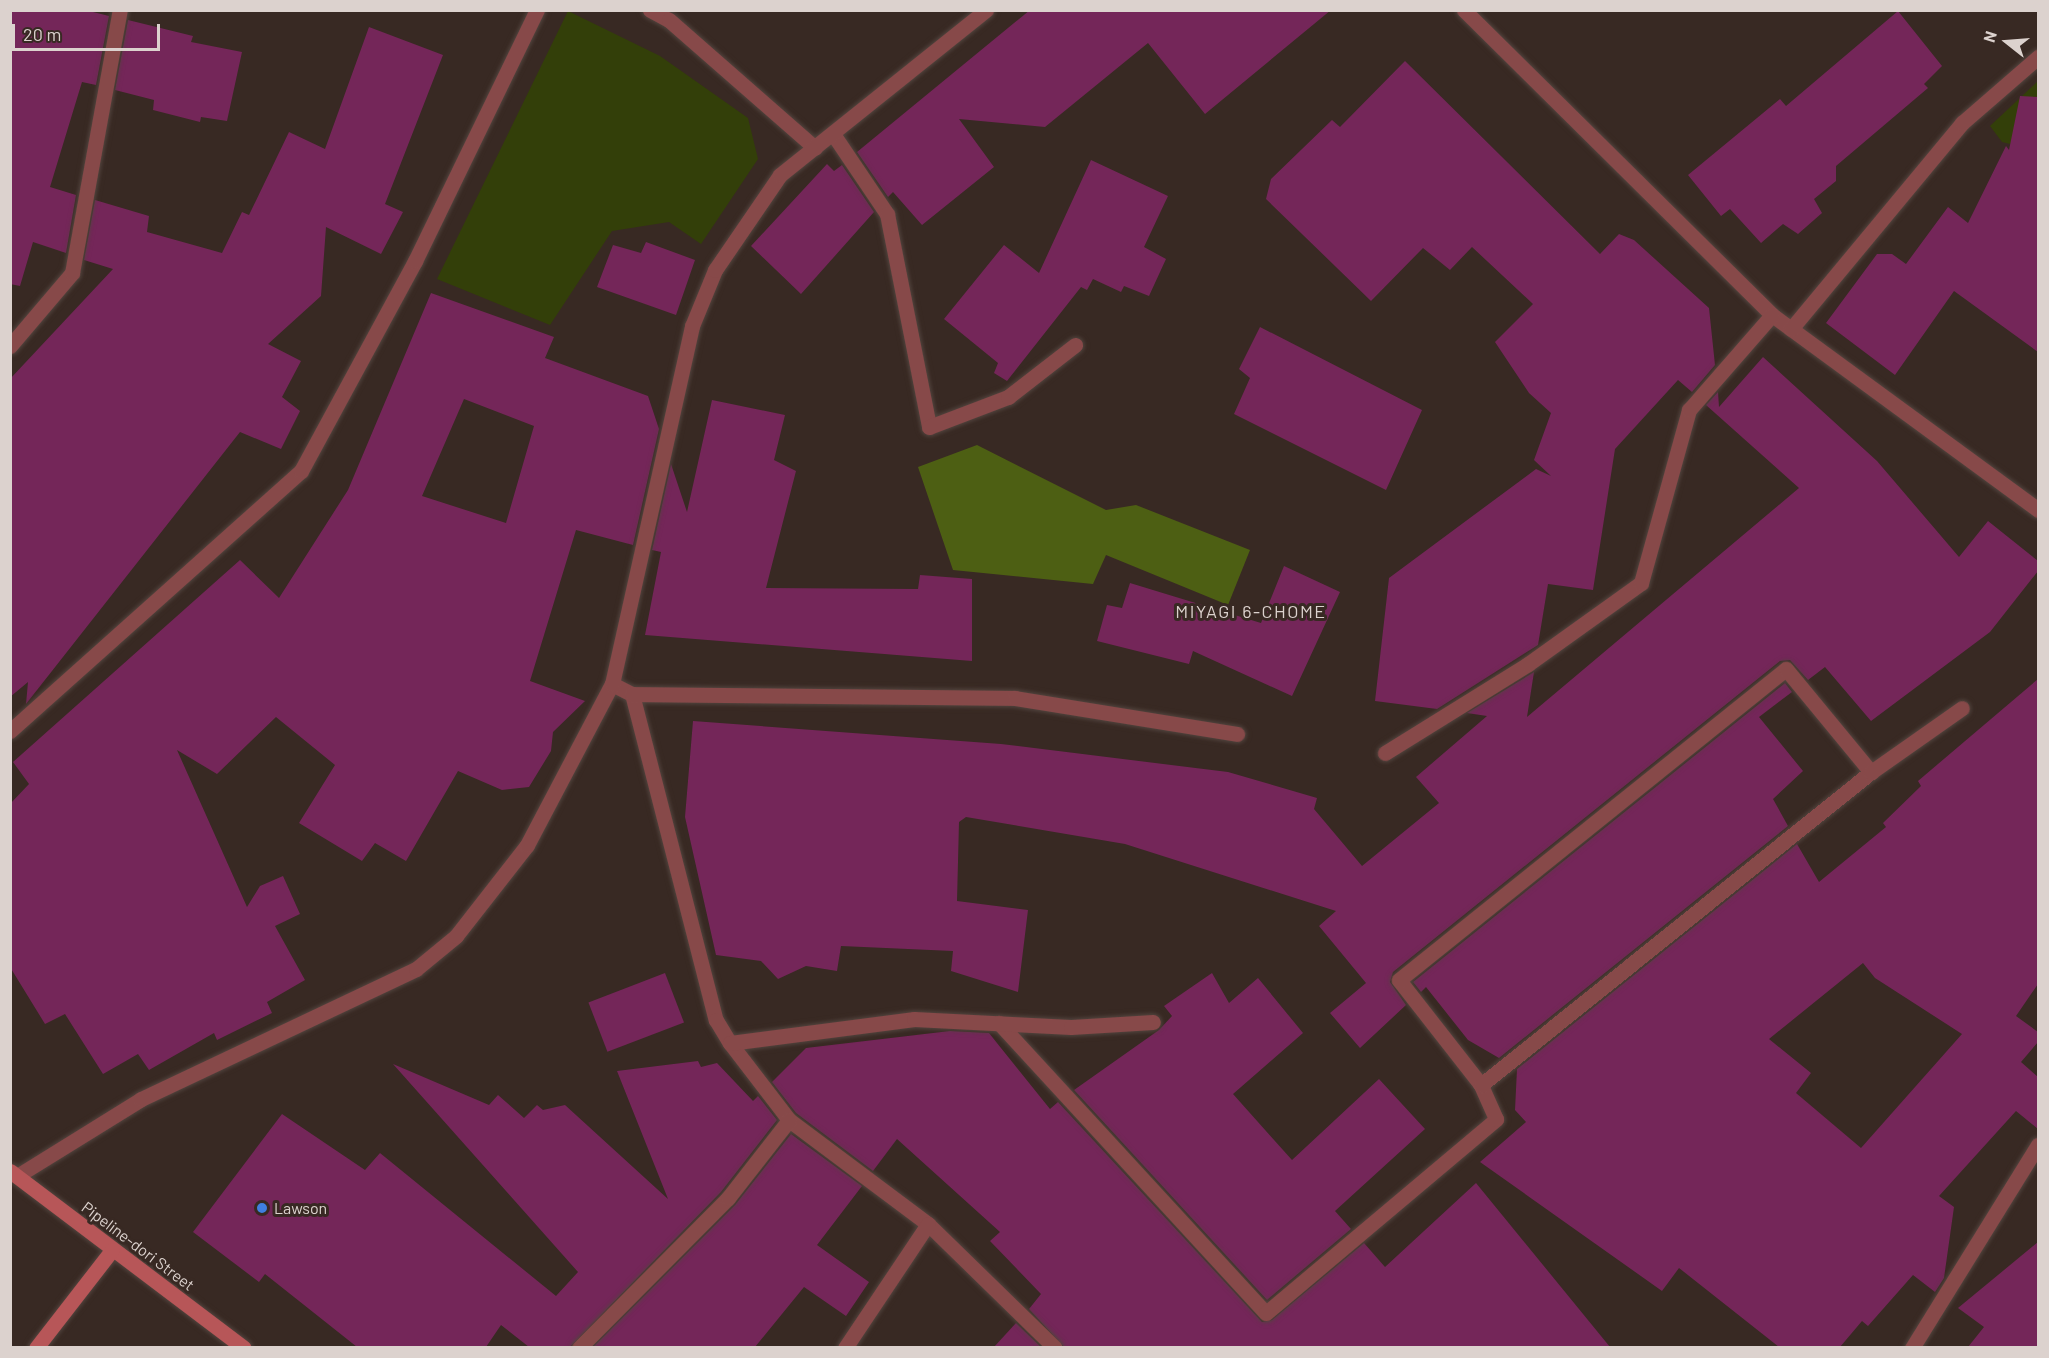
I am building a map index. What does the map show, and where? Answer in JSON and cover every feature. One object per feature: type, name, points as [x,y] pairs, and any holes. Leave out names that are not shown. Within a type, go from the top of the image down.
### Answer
[{"type":"main road","name":"Pipeline-dori Street","points":[[14,1174],[112,1250],[244,1347]]},
{"type":"main road","points":[[36,1347],[112,1250]]},
{"type":"street","points":[[10,346],[72,273],[120,10]]},
{"type":"street","points":[[10,731],[301,471],[415,261],[537,10]]},
{"type":"street","points":[[650,10],[669,20],[815,148]]},
{"type":"street","points":[[14,1174],[141,1099],[416,969],[456,936],[526,845],[612,684],[692,326],[715,270],[780,175],[986,10]]},
{"type":"street","points":[[1464,10],[1772,315],[2038,510]]},
{"type":"street","points":[[1791,329],[1962,123],[2038,57]]},
{"type":"street","points":[[833,134],[887,214],[929,427],[1008,397],[1075,345]]},
{"type":"street","points":[[1385,753],[1528,664],[1641,583],[1689,410],[1772,315]]},
{"type":"street","points":[[999,1023],[1266,1313],[1496,1119],[1481,1085],[1399,980],[1786,669],[1871,772]]},
{"type":"street","points":[[612,684],[632,694],[1015,698],[1237,734]]},
{"type":"street","points":[[632,694],[716,1020],[730,1043],[789,1120],[928,1224],[1055,1347]]},
{"type":"street","points":[[1481,1085],[1871,772],[1962,708]]},
{"type":"street","points":[[730,1043],[914,1019],[1071,1028],[1153,1022]]},
{"type":"street","points":[[579,1347],[728,1198],[789,1120]]},
{"type":"street","points":[[1912,1347],[2038,1145]]},
{"type":"street","points":[[845,1347],[928,1224]]},
{"type":"green space","points":[[568,11],[660,56],[748,118],[758,159],[701,244],[669,222],[612,231],[550,325],[437,279]]},
{"type":"green space","points":[[2038,81],[2038,151],[2002,142],[1990,126]]},
{"type":"green space","points":[[977,445],[1106,510],[1136,505],[1250,550],[1228,605],[1106,555],[1093,584],[953,570],[918,467]]},
{"type":"building","points":[[10,10],[85,10],[109,16],[96,85],[82,82],[50,187],[76,195],[66,253],[33,242],[20,286],[10,284]]},
{"type":"building","points":[[1030,10],[1331,10],[1205,114],[1148,43],[1045,127],[959,119],[994,167],[922,225],[893,192],[888,197],[857,152]]},
{"type":"building","points":[[1898,11],[1942,66],[1924,84],[1928,88],[1836,166],[1836,181],[1814,199],[1822,213],[1798,234],[1783,224],[1761,243],[1730,209],[1721,216],[1688,175],[1780,99],[1786,106]]},
{"type":"building","points":[[128,20],[193,36],[191,42],[242,52],[227,121],[201,117],[200,122],[153,110],[154,100],[115,90]]},
{"type":"building","points":[[369,27],[443,55],[385,204],[403,212],[381,254],[326,227],[321,296],[268,344],[301,361],[282,397],[300,411],[281,449],[240,432],[26,704],[28,682],[10,697],[10,379],[113,269],[84,260],[95,200],[149,216],[147,232],[222,253],[242,212],[249,215],[289,132],[325,149]]},
{"type":"building","points":[[1405,61],[1600,254],[1619,234],[1634,240],[1709,308],[1715,365],[1692,392],[1678,380],[1615,449],[1593,590],[1548,584],[1538,645],[1437,709],[1375,701],[1389,578],[1536,469],[1551,476],[1534,460],[1551,413],[1529,393],[1495,342],[1533,304],[1472,247],[1450,270],[1423,248],[1371,301],[1266,199],[1271,179],[1332,120],[1340,127]]},
{"type":"building","points":[[2020,96],[2038,97],[2038,352],[1954,291],[1895,375],[1826,323],[1877,254],[1892,254],[1906,264],[1948,207],[1968,223],[2006,146],[2009,150]]},
{"type":"building","points":[[1091,160],[1168,196],[1144,247],[1166,259],[1149,296],[1124,286],[1121,292],[1093,279],[1087,290],[1081,287],[1007,381],[994,373],[998,363],[944,319],[1004,245],[1039,273]]},
{"type":"building","points":[[827,164],[834,171],[842,165],[874,212],[801,294],[751,246]]},
{"type":"building","points":[[646,242],[695,260],[676,315],[597,287],[613,245],[641,253]]},
{"type":"building","points":[[431,293],[554,337],[545,358],[648,396],[659,429],[633,545],[576,530],[530,681],[585,701],[553,732],[551,751],[529,787],[502,790],[458,771],[406,861],[375,843],[362,861],[299,823],[335,765],[276,717],[217,774],[177,750],[247,907],[260,886],[283,876],[300,914],[275,926],[305,980],[267,1002],[272,1013],[217,1040],[214,1033],[149,1070],[138,1054],[103,1074],[65,1014],[45,1024],[10,967],[10,804],[29,784],[13,762],[240,560],[279,598],[348,490]],"holes":[[[464,399],[534,426],[506,523],[422,496]]]},
{"type":"building","points":[[1260,327],[1422,410],[1386,490],[1234,414],[1250,378],[1239,369]]},
{"type":"building","points":[[1763,357],[1877,461],[1959,557],[1988,521],[2038,561],[2038,571],[1990,632],[1871,721],[1825,667],[1808,680],[1790,660],[1780,661],[1393,972],[1390,982],[1406,1005],[1360,1048],[1330,1013],[1366,983],[1319,926],[1336,911],[1125,844],[966,817],[959,822],[957,901],[1028,910],[1018,992],[951,971],[953,951],[841,946],[837,971],[806,966],[778,979],[761,961],[716,955],[685,817],[693,721],[1001,744],[1228,772],[1317,798],[1314,809],[1362,866],[1439,803],[1416,777],[1487,716],[1467,713],[1534,672],[1527,717],[1799,488],[1706,405],[1718,392],[1719,407]]},
{"type":"building","points":[[712,400],[785,415],[774,460],[796,471],[766,588],[918,589],[920,575],[972,579],[972,661],[645,635],[661,552],[652,550],[671,464],[687,512]]},
{"type":"building","points":[[1284,566],[1340,592],[1292,696],[1193,651],[1189,664],[1097,641],[1107,605],[1122,608],[1130,583],[1261,623]]},
{"type":"building","points":[[2038,679],[2038,984],[2016,1016],[2038,1032],[2038,1042],[2021,1062],[2038,1077],[2038,1129],[2016,1111],[1939,1196],[1954,1207],[1944,1278],[1935,1292],[1913,1275],[1868,1326],[1862,1321],[1840,1347],[1779,1347],[1679,1268],[1662,1291],[1480,1162],[1526,1122],[1515,1110],[1517,1069],[1797,844],[1819,882],[1886,827],[1883,823],[1921,786],[1918,781]],"holes":[[[1863,963],[1875,978],[1962,1034],[1861,1148],[1796,1093],[1811,1073],[1769,1039]]]},
{"type":"building","points":[[1785,683],[1792,692],[1759,717],[1803,771],[1773,799],[1788,826],[1499,1058],[1468,1040],[1426,987],[1421,992],[1413,982]]},
{"type":"building","points":[[665,973],[684,1022],[607,1052],[588,1002]]},
{"type":"building","points":[[1212,973],[1229,1003],[1258,978],[1303,1033],[1233,1094],[1292,1160],[1379,1079],[1425,1129],[1335,1211],[1351,1229],[1267,1300],[1074,1090],[1159,1030],[1172,1016],[1164,1006]]},
{"type":"building","points":[[950,1031],[989,1033],[1050,1109],[1058,1102],[1262,1322],[1272,1320],[1364,1243],[1385,1267],[1476,1183],[1610,1347],[1064,1347],[1029,1309],[1041,1294],[990,1241],[1000,1232],[897,1139],[873,1171],[796,1113],[772,1082],[806,1048]]},
{"type":"building","points":[[698,1061],[701,1067],[717,1063],[753,1101],[758,1096],[777,1120],[721,1192],[570,1347],[529,1347],[501,1325],[486,1347],[357,1347],[265,1274],[259,1282],[193,1232],[282,1114],[365,1170],[380,1153],[556,1296],[578,1272],[393,1064],[489,1105],[498,1095],[524,1118],[537,1105],[543,1110],[565,1105],[668,1199],[617,1071]]},
{"type":"building","points":[[791,1134],[862,1186],[817,1245],[869,1282],[846,1316],[804,1287],[755,1347],[593,1347],[735,1205]]},
{"type":"building","points":[[2038,1242],[2038,1347],[1968,1347],[1984,1327],[1958,1308]]},
{"type":"building","points":[[1016,1323],[1041,1347],[994,1347]]},
{"type":"place","name":"Lawson","points":[[262,1208]]},
{"type":"district","name":"MIYAGI 6-CHOME","points":[[1251,611]]}]
